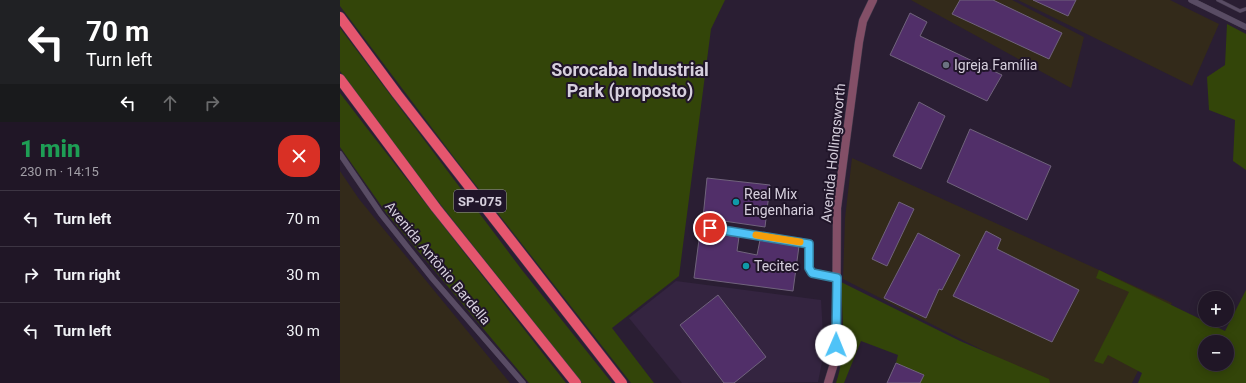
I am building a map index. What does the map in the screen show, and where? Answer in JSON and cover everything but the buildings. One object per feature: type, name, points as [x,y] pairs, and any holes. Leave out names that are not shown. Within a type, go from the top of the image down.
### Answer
[{"type":"highway","name":"SP-075","points":[[340,17],[397,94],[622,383]]},
{"type":"highway","name":"SP-075","points":[[340,80],[436,208],[576,383]]},
{"type":"main road","name":"Avenida Hollingsworth","points":[[828,383],[836,357],[838,208],[850,104],[863,21],[873,0]]},
{"type":"street","points":[[1191,0],[1246,27]]},
{"type":"street","name":"Avenida Antônio Bardella","points":[[340,154],[381,214],[432,278],[523,383]]},
{"type":"lane","points":[[1218,0],[1240,11],[1246,9]]},
{"type":"lane","points":[[710,228],[809,244],[809,268],[812,273],[837,278]]},
{"type":"shaded area","points":[[911,0],[1012,0],[1084,37],[1071,88]]},
{"type":"shaded area","points":[[1018,0],[1170,0],[1219,24],[1192,86]]},
{"type":"shaded area","points":[[852,158],[1172,303],[1132,383],[1047,383],[843,279],[845,218]]},
{"type":"shaded area","points":[[340,171],[359,199],[510,383],[340,383]]},
{"type":"shaded area","points":[[676,281],[821,300],[824,352],[818,382],[682,383],[629,318]]},
{"type":"green space","points":[[340,0],[725,0],[711,29],[679,276],[612,328],[654,383],[631,383],[456,160],[340,6]]},
{"type":"green space","points":[[1227,24],[1246,34],[1246,170],[1233,161],[1235,120],[1209,110],[1207,77],[1225,65]]},
{"type":"green space","points":[[340,28],[522,270],[612,383],[582,383],[403,157],[340,71]]},
{"type":"green space","points":[[340,93],[566,383],[529,383],[387,214],[340,147]]},
{"type":"green space","points":[[1099,270],[1198,318],[1198,327],[1217,327],[1225,331],[1227,327],[1234,327],[1234,313],[1246,290],[1246,383],[1138,383],[1142,373],[1108,355],[1103,364],[1094,361],[1129,292],[1096,278]]},
{"type":"green space","points":[[841,282],[960,341],[1049,379],[1050,383],[920,383],[924,375],[896,363],[898,355],[861,341],[844,383],[836,383],[842,359],[843,346]]},
{"type":"slow traffic","points":[[756,235],[800,242]]},
{"type":"place","name":"Igreja Família","points":[[946,65]]},
{"type":"place","name":"Real Mix Engenharia","points":[[736,202]]},
{"type":"place","name":"Tecitec","points":[[746,266]]},
{"type":"district","name":"Sorocaba Industrial Park (proposto)","points":[[630,79]]},
{"type":"route","points":[[710,228],[809,244],[809,268],[812,273],[837,278],[836,345]]}]
